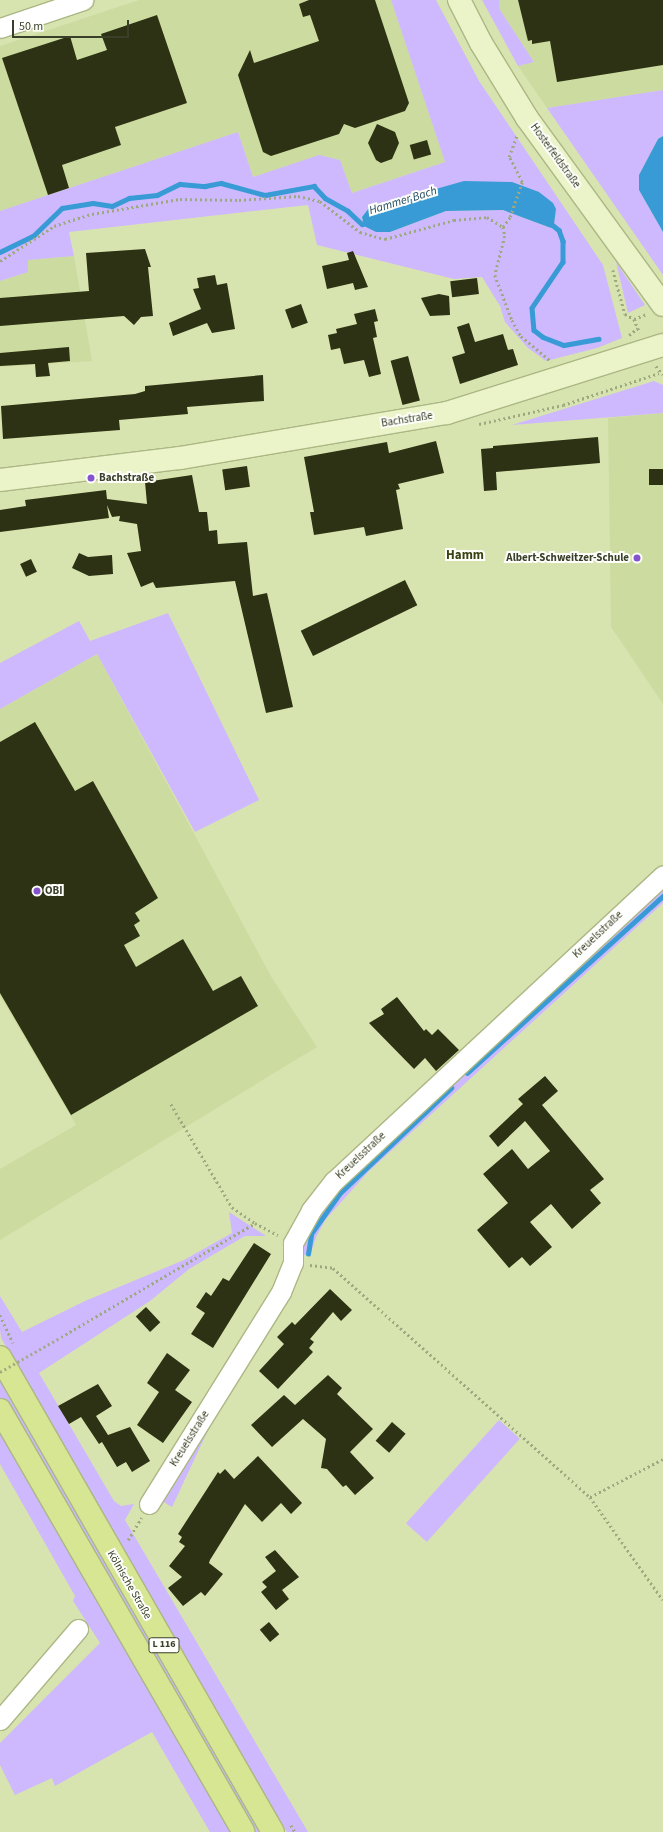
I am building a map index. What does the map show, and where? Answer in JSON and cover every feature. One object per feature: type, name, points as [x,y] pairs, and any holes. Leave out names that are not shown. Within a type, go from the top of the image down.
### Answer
[{"type":"main road","name":"Kölnische Straße","points":[[0,1358],[273,1832]]},
{"type":"main road","name":"L 116","points":[[0,1410],[244,1832]]},
{"type":"street","points":[[0,28],[83,0]]},
{"type":"street","name":"Hosterfeldstraße","points":[[460,0],[481,43],[527,118],[663,305]]},
{"type":"street","name":"Bachstraße","points":[[0,480],[180,458],[447,413],[655,347]]},
{"type":"street","name":"Kreuelsstraße","points":[[150,1504],[281,1292],[293,1262],[292,1242],[311,1210],[334,1181],[663,875]]},
{"type":"street","points":[[0,1720],[78,1629]]},
{"type":"path","points":[[527,118],[514,140],[508,157],[522,182],[510,217],[504,227],[505,236],[495,276],[521,336],[553,364]]},
{"type":"path","points":[[0,261],[54,226],[92,214],[180,199],[239,200],[298,196],[320,201],[360,232],[385,239],[454,220],[487,217],[504,227]]},
{"type":"path","points":[[613,268],[625,314],[634,320],[638,328],[655,347]]},
{"type":"path","points":[[625,338],[638,328]]},
{"type":"path","points":[[546,366],[560,362]]},
{"type":"path","points":[[171,1104],[232,1207],[255,1223],[292,1242]]},
{"type":"path","points":[[0,1372],[255,1223]]},
{"type":"path","points":[[293,1262],[333,1268],[590,1497],[663,1600]]},
{"type":"path","points":[[590,1497],[663,1459]]},
{"type":"path","points":[[128,1540],[150,1504]]},
{"type":"shaded area","points":[[139,0],[391,0],[445,162],[352,193],[340,160],[319,155],[253,177],[238,132],[0,211],[0,46]]},
{"type":"shaded area","points":[[391,0],[436,0],[479,81],[603,265],[622,338],[597,348],[546,361],[528,348],[505,322],[500,306],[482,277],[454,279],[317,245],[308,205],[69,232],[74,256],[28,260],[28,272],[0,281],[0,211],[238,132],[253,177],[319,155],[340,160],[352,193],[445,162]],"holes":[[[369,208],[556,209],[551,228],[503,210],[446,211],[390,232],[376,232],[363,221],[362,217]]]},
{"type":"shaded area","points":[[482,0],[499,0],[500,10],[534,62],[518,66]]},
{"type":"shaded area","points":[[499,0],[663,0],[663,90],[547,108],[518,66],[534,62],[500,10]]},
{"type":"shaded area","points":[[663,90],[663,136],[658,139],[639,175],[639,190],[663,232],[663,275],[547,108]]},
{"type":"shaded area","points":[[74,256],[92,361],[0,367],[0,281],[28,272],[27,260]]},
{"type":"shaded area","points":[[616,262],[645,305],[628,313]]},
{"type":"shaded area","points":[[654,381],[663,385],[663,413],[512,425]]},
{"type":"shaded area","name":"Albert-Schweitzer-Schule","points":[[663,413],[663,704],[611,627],[608,418]]},
{"type":"shaded area","points":[[168,613],[259,800],[195,832],[97,654],[0,709],[0,663],[79,621],[90,641]]},
{"type":"shaded area","points":[[97,654],[272,978],[317,1047],[0,1240],[0,1169],[76,1125],[0,996],[0,709]]},
{"type":"shaded area","points":[[663,886],[663,903],[369,1171],[326,1219],[316,1237],[310,1256],[300,1254],[306,1233],[336,1188]]},
{"type":"shaded area","points":[[229,1212],[266,1236],[245,1236],[189,1269],[150,1301],[39,1373],[114,1501],[121,1506],[134,1504],[125,1520],[308,1832],[287,1832],[1,1338],[0,1296],[22,1332],[85,1301],[184,1260],[232,1233]]},
{"type":"shaded area","points":[[0,1375],[264,1831],[249,1832],[0,1401]]},
{"type":"shaded area","points":[[499,1420],[520,1439],[427,1542],[406,1523]]},
{"type":"shaded area","points":[[205,1424],[210,1426],[172,1507],[162,1501],[163,1490]]},
{"type":"shaded area","points":[[0,1425],[234,1832],[210,1832],[152,1732],[55,1786],[52,1778],[15,1795],[0,1765],[0,1743],[100,1643],[73,1601],[75,1596],[0,1464]]},
{"type":"water","points":[[663,136],[663,232],[639,190],[639,175],[658,139]]},
{"type":"water","points":[[464,181],[512,182],[539,192],[553,203],[556,209],[554,224],[551,228],[503,210],[446,211],[390,232],[376,232],[364,226],[362,217],[369,208]]},
{"type":"building","points":[[309,0],[375,0],[409,103],[405,111],[355,128],[344,124],[339,134],[271,156],[263,152],[238,75],[250,50],[254,63],[319,41],[310,15],[303,17],[299,4]]},
{"type":"building","points":[[518,0],[663,0],[663,65],[557,82],[550,41],[532,44],[532,40],[528,41]]},
{"type":"building","points":[[157,15],[187,103],[115,127],[121,145],[62,165],[69,188],[48,195],[2,58],[70,36],[77,60],[107,50],[101,34]]},
{"type":"building","points":[[377,124],[395,132],[399,143],[392,159],[381,163],[376,160],[368,143]]},
{"type":"building","points":[[427,140],[431,154],[414,159],[410,145]]},
{"type":"building","points":[[145,249],[151,267],[148,267],[153,316],[141,317],[134,325],[124,316],[0,326],[0,298],[89,291],[86,253]]},
{"type":"building","points":[[353,251],[368,287],[355,290],[353,283],[327,289],[322,266],[349,260],[347,253]]},
{"type":"building","points":[[215,275],[217,285],[227,283],[235,329],[212,333],[207,323],[173,336],[169,323],[201,309],[193,289],[199,288],[197,278]]},
{"type":"building","points":[[477,278],[479,294],[452,297],[450,281]]},
{"type":"building","points":[[439,294],[449,296],[450,315],[430,316],[421,298]]},
{"type":"building","points":[[301,304],[308,323],[292,329],[285,310]]},
{"type":"building","points":[[375,309],[378,321],[374,322],[377,337],[373,338],[381,374],[369,377],[364,360],[344,364],[340,348],[331,350],[328,335],[337,333],[336,329],[357,324],[354,314]]},
{"type":"building","points":[[469,323],[475,342],[503,334],[508,350],[513,349],[518,365],[460,384],[452,357],[465,353],[457,327]]},
{"type":"building","points":[[69,347],[70,361],[48,363],[50,376],[36,377],[35,364],[0,366],[0,353]]},
{"type":"building","points":[[408,356],[420,400],[403,405],[391,361]]},
{"type":"building","points":[[263,375],[264,401],[187,407],[188,414],[119,420],[120,430],[3,439],[1,406],[135,394],[145,391],[145,386]]},
{"type":"building","points":[[598,437],[600,463],[496,472],[497,490],[484,491],[481,449],[493,448],[493,446]]},
{"type":"building","points":[[436,441],[444,473],[398,484],[400,489],[396,490],[403,529],[366,536],[364,527],[314,535],[310,512],[314,512],[304,457],[387,442],[389,453]]},
{"type":"building","points":[[247,466],[250,487],[225,490],[222,469]]},
{"type":"building","points":[[649,469],[663,469],[663,485],[649,485]]},
{"type":"building","points":[[192,475],[199,512],[207,512],[209,531],[217,530],[218,544],[247,542],[253,596],[267,593],[293,707],[266,713],[235,581],[156,588],[153,582],[141,587],[127,553],[141,551],[137,524],[119,521],[120,516],[112,517],[107,505],[109,518],[0,532],[0,510],[26,506],[25,500],[106,490],[107,499],[147,504],[145,482]]},
{"type":"building","points":[[79,553],[88,557],[112,555],[113,574],[89,576],[72,568]]},
{"type":"building","points":[[31,559],[37,572],[26,577],[20,564]]},
{"type":"building","points":[[405,580],[417,605],[313,656],[301,631]]},
{"type":"building","points":[[35,722],[75,791],[93,781],[158,898],[135,913],[140,921],[134,925],[140,936],[124,945],[136,967],[183,939],[213,991],[241,976],[258,1006],[71,1115],[0,993],[0,742]]},
{"type":"building","points":[[397,997],[424,1031],[426,1029],[432,1035],[438,1029],[459,1050],[436,1071],[425,1058],[414,1069],[369,1023],[384,1014],[381,1009]]},
{"type":"building","points":[[545,1076],[558,1091],[542,1105],[604,1179],[590,1190],[601,1203],[572,1229],[551,1204],[530,1222],[552,1247],[530,1266],[522,1257],[509,1268],[477,1230],[508,1203],[483,1174],[512,1149],[528,1169],[550,1151],[525,1121],[498,1147],[489,1136],[523,1104],[518,1099]]},
{"type":"building","points":[[254,1243],[271,1254],[213,1348],[191,1334],[205,1313],[196,1307],[206,1292],[211,1296],[223,1278],[229,1281]]},
{"type":"building","points":[[330,1289],[352,1310],[341,1321],[333,1312],[310,1339],[314,1342],[309,1348],[313,1352],[278,1389],[259,1371],[284,1344],[277,1337],[292,1322],[295,1325]]},
{"type":"building","points":[[146,1307],[160,1322],[150,1332],[136,1317]]},
{"type":"building","points":[[167,1353],[190,1370],[175,1390],[192,1402],[163,1443],[137,1425],[159,1392],[147,1383]]},
{"type":"building","points":[[328,1375],[342,1388],[337,1394],[373,1429],[350,1452],[374,1478],[355,1495],[346,1485],[343,1487],[327,1469],[321,1468],[326,1439],[303,1419],[272,1447],[251,1425],[284,1395],[295,1405]]},
{"type":"building","points":[[98,1384],[112,1406],[96,1416],[108,1435],[130,1427],[150,1461],[132,1472],[126,1462],[117,1467],[102,1442],[99,1444],[81,1417],[69,1424],[58,1406]]},
{"type":"building","points":[[392,1422],[406,1434],[389,1453],[376,1441]]},
{"type":"building","points":[[258,1456],[302,1503],[291,1514],[281,1503],[262,1522],[245,1504],[209,1563],[223,1574],[205,1596],[201,1592],[183,1606],[168,1588],[182,1577],[169,1566],[185,1546],[179,1542],[182,1537],[178,1534],[218,1472],[220,1474],[225,1469],[234,1479]]},
{"type":"building","points":[[275,1550],[299,1577],[282,1590],[289,1599],[276,1610],[261,1592],[267,1587],[262,1582],[276,1571],[265,1557]]},
{"type":"building","points":[[269,1622],[279,1634],[270,1642],[260,1630]]},
{"type":"waterway","name":"Hammer Bach","points":[[0,252],[33,236],[62,208],[93,203],[112,206],[129,198],[157,195],[180,184],[205,186],[221,183],[265,195],[314,186],[325,198],[348,211],[362,224],[369,222]]},
{"type":"waterway","name":"Hammer Bach","points":[[549,222],[559,230],[563,241],[563,262],[532,308],[534,330],[543,337],[564,345],[598,339]]},
{"type":"waterway","points":[[467,1073],[663,896]]},
{"type":"waterway","points":[[308,1254],[311,1234],[340,1193],[451,1088]]},
{"type":"place","name":"Bachstraße","points":[[91,478]]},
{"type":"place","name":"Albert-Schweitzer-Schule","points":[[637,558]]},
{"type":"place","name":"OBI","points":[[37,891]]},
{"type":"district","name":"Hamm","points":[[465,555]]}]
